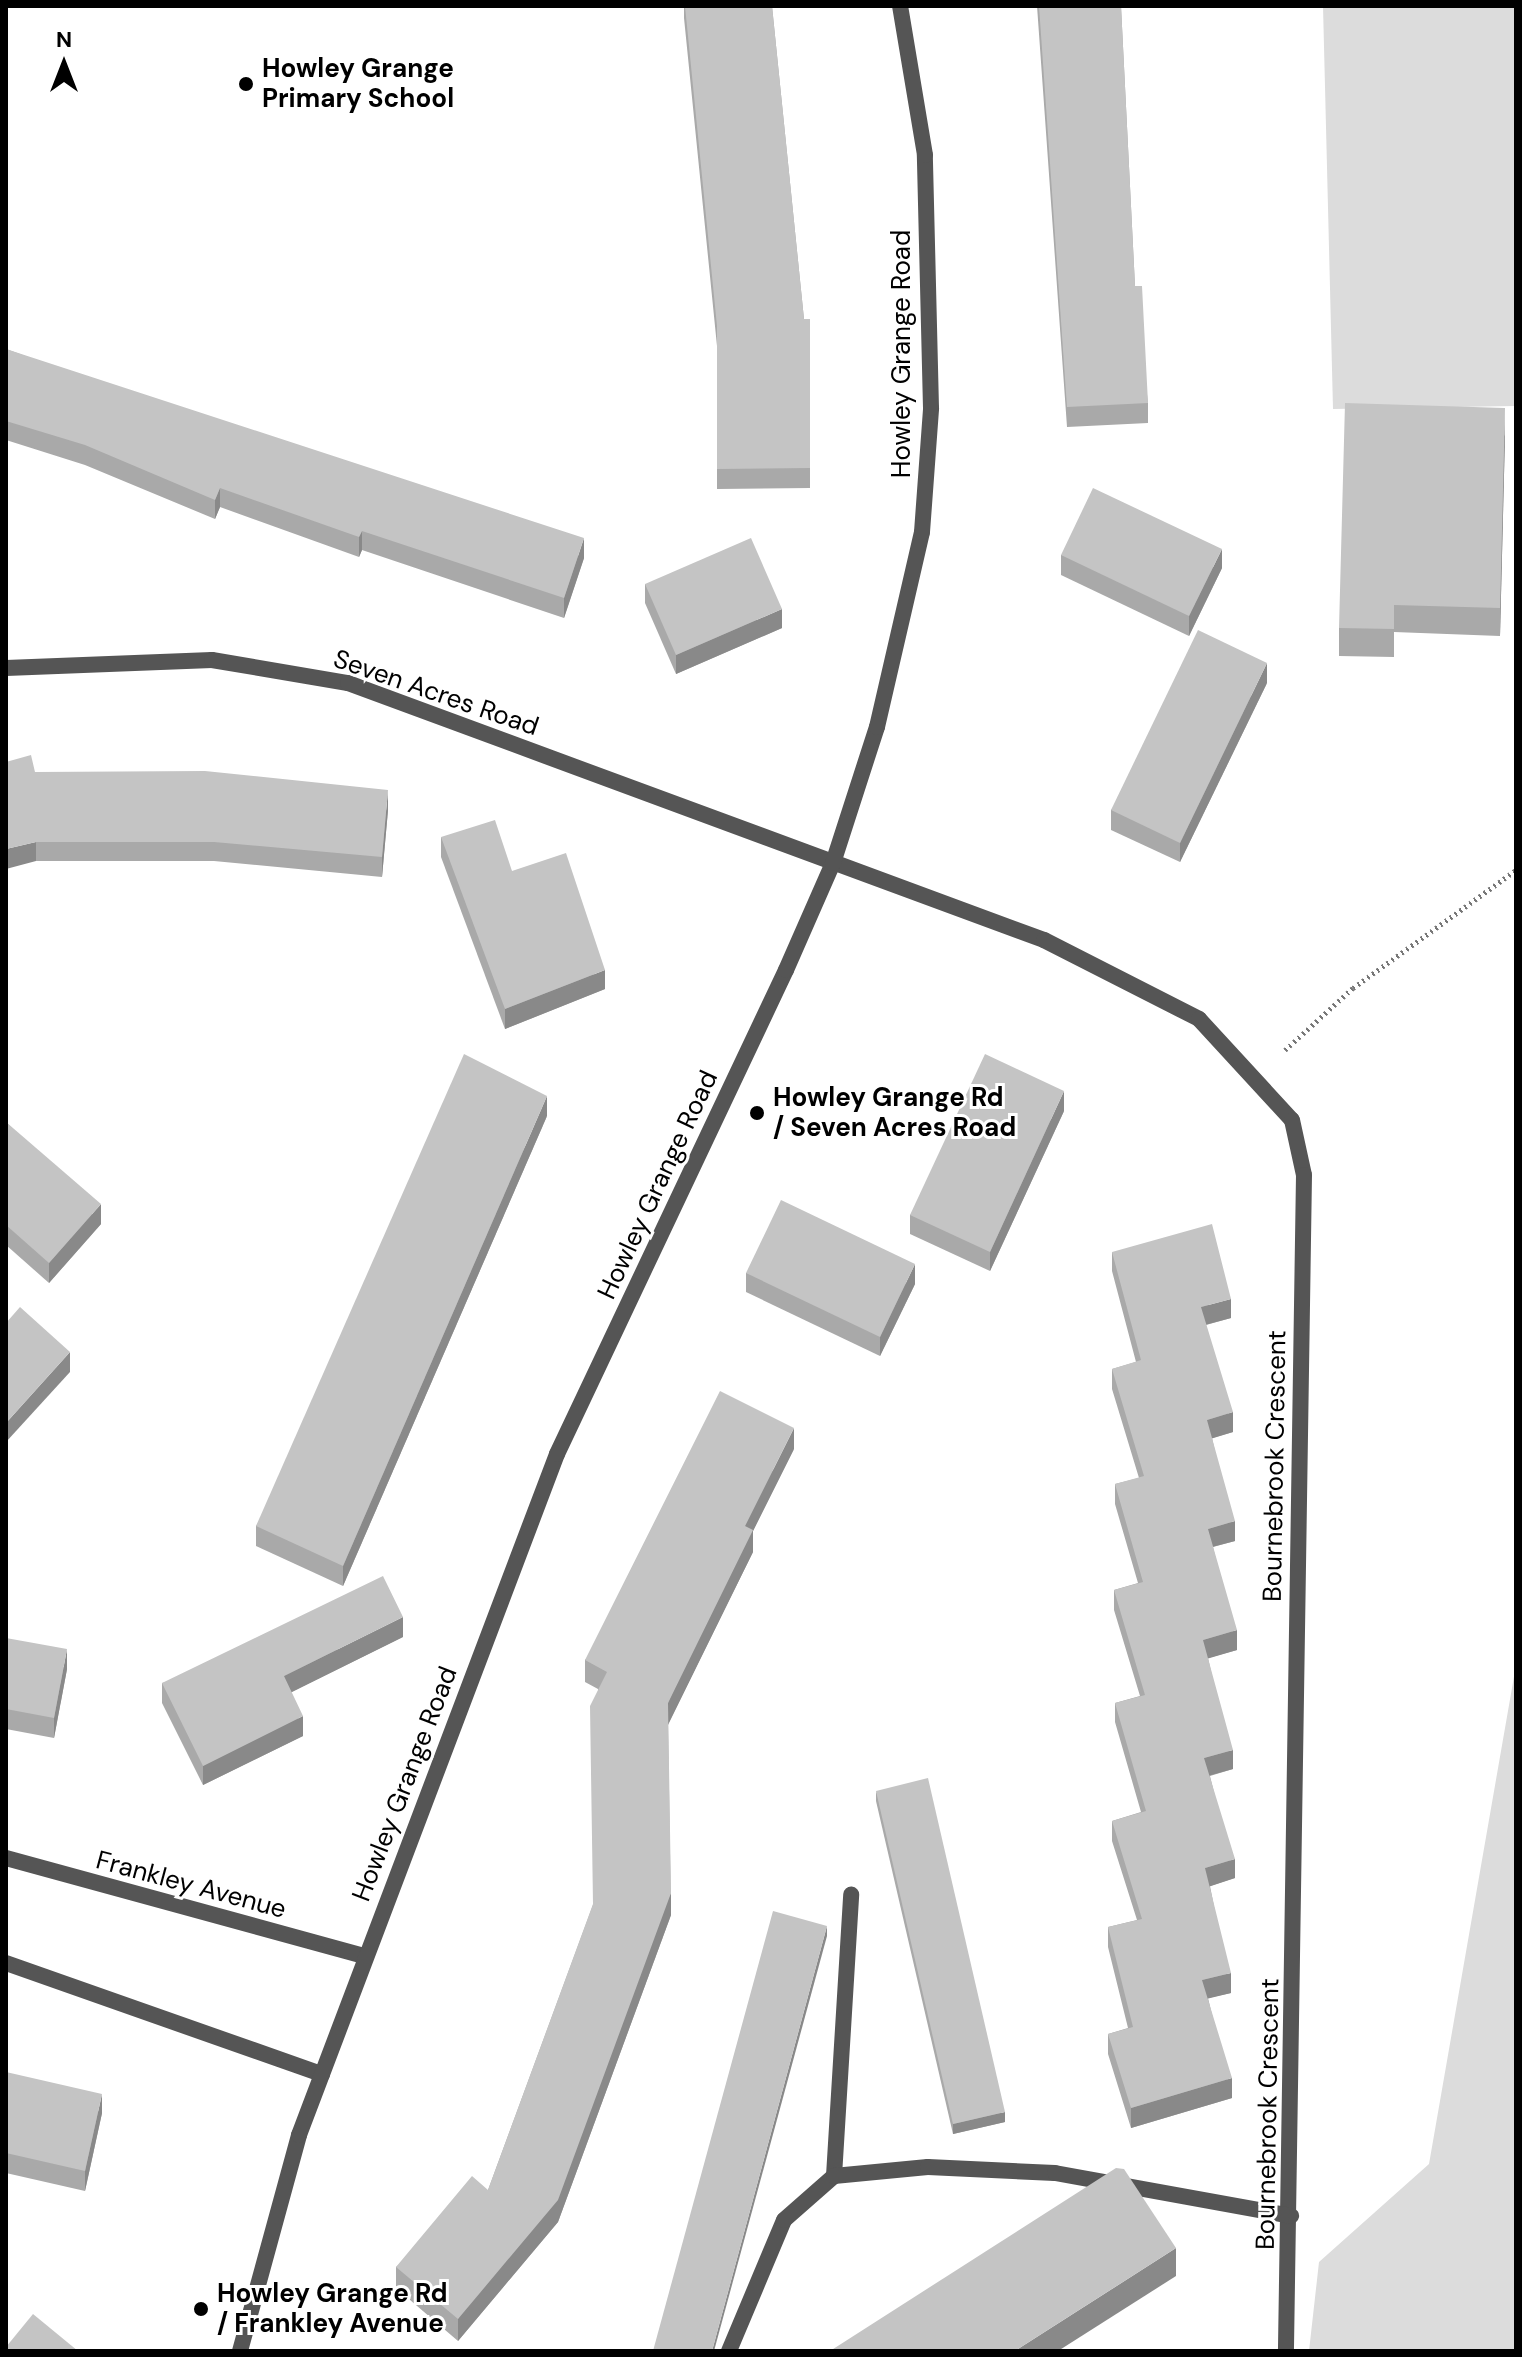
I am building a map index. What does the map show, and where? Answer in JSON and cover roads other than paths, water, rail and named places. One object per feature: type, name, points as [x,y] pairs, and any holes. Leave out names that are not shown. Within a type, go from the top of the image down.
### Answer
[{"type":"street","name":"Howley Grange Road","points":[[240,2351],[322,2074],[557,1454],[833,863],[877,727],[922,532],[931,408],[925,155],[900,6]]},
{"type":"street","name":"Seven Acres Road","points":[[6,668],[212,660],[348,683],[833,863]]},
{"type":"street","name":"Bournebrook Crescent","points":[[833,863],[1044,940],[1199,1019],[1258,1075],[1292,1120],[1304,1175],[1291,2216],[1286,2351]]},
{"type":"street","name":"Frankley Avenue","points":[[6,1858],[365,1956]]},
{"type":"street","points":[[834,2176],[851,1895]]},
{"type":"street","points":[[6,1963],[322,2074]]},
{"type":"street","points":[[729,2351],[784,2220],[834,2176],[928,2167],[1055,2173],[1291,2216]]},
{"type":"place","name":"Howley Grange Primary School","points":[[246,84]]},
{"type":"place","name":"Howley Grange Rd / Seven Acres Road","points":[[757,1113]]},
{"type":"place","name":"Howley Grange Rd / Frankley Avenue","points":[[201,2309]]}]
